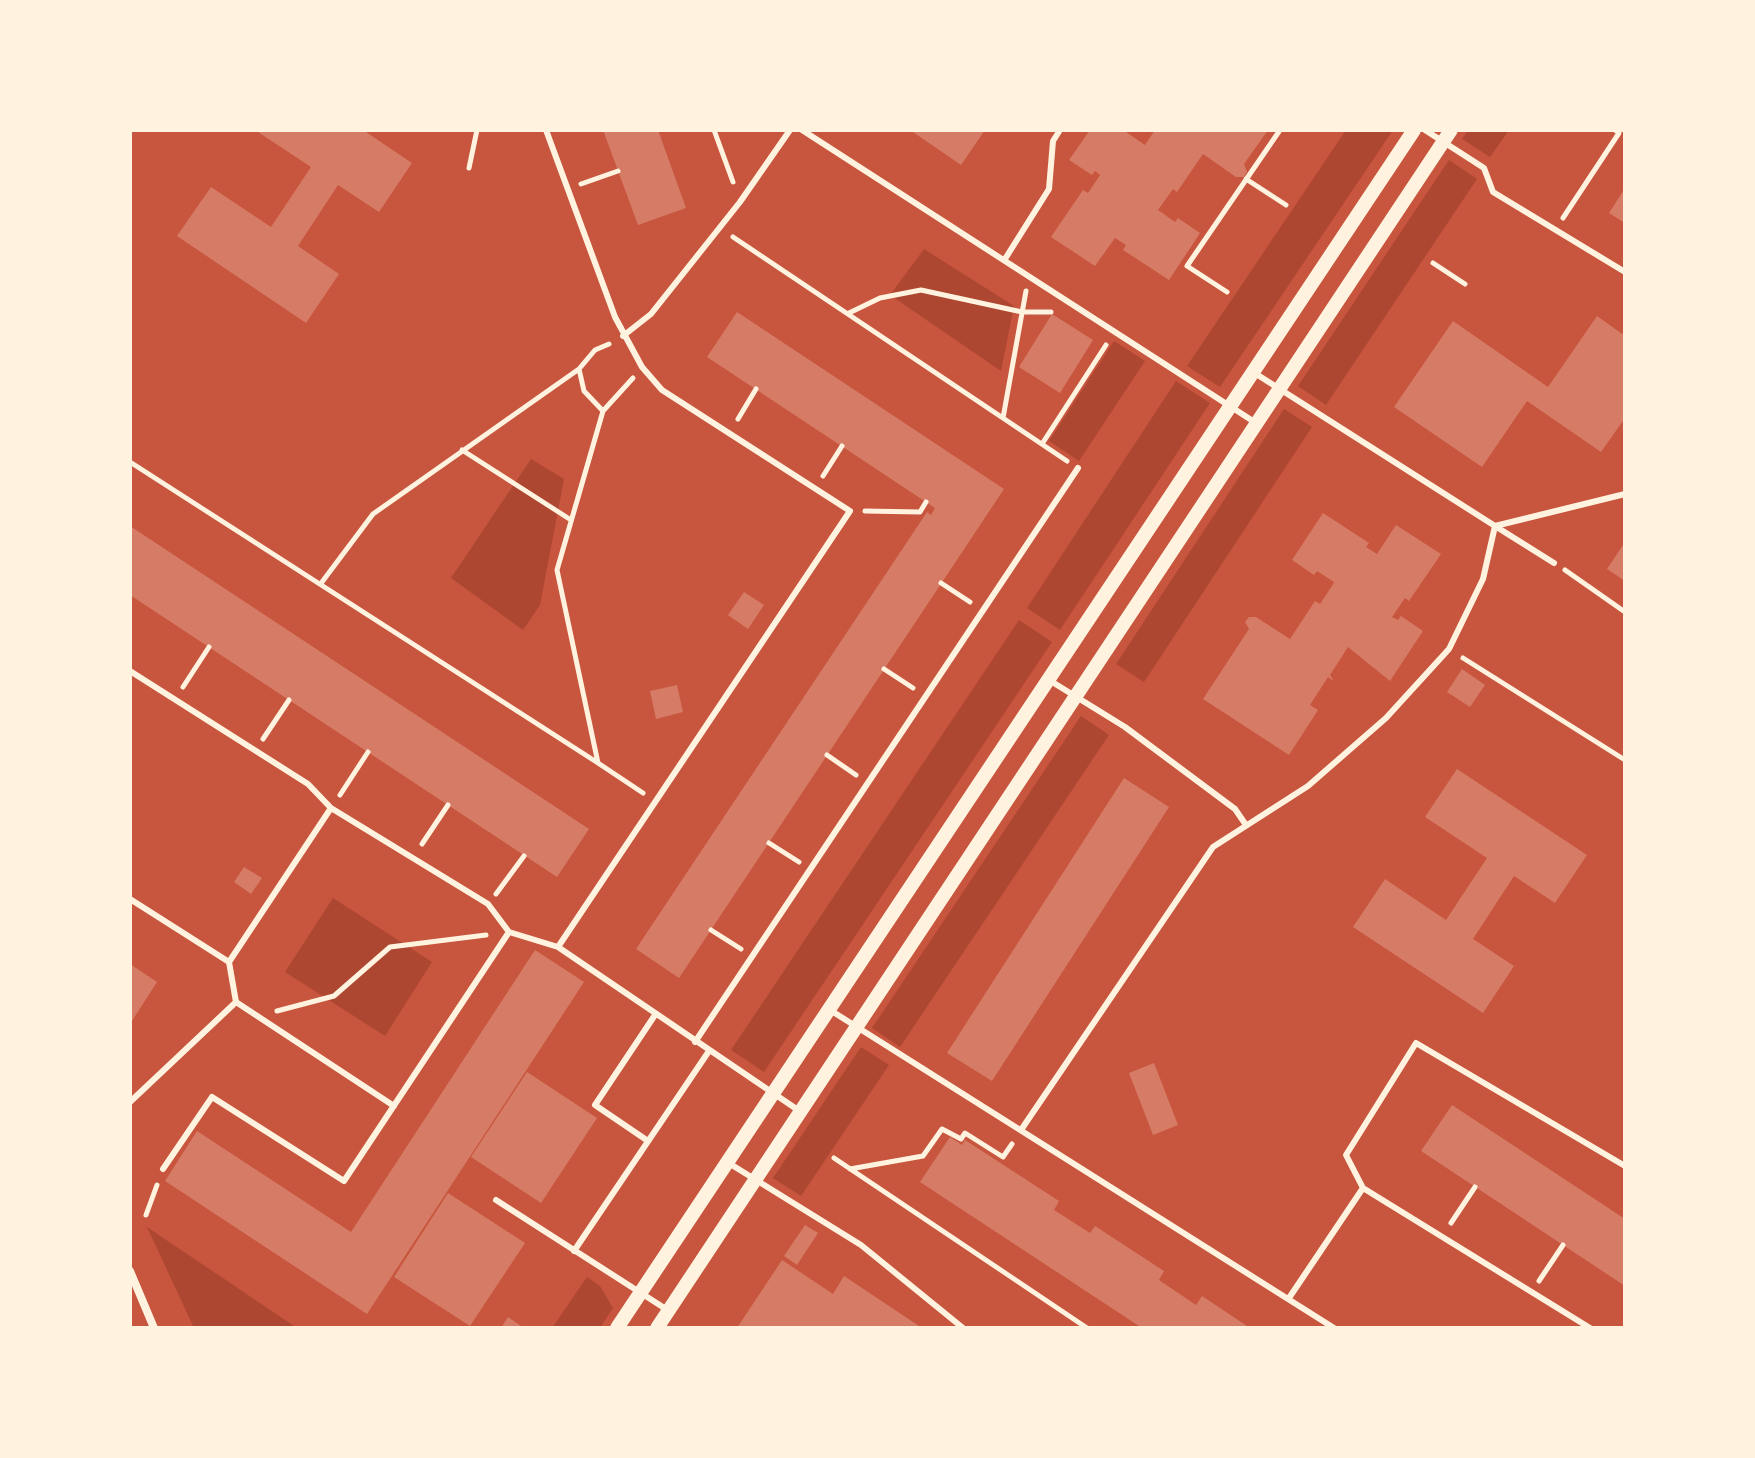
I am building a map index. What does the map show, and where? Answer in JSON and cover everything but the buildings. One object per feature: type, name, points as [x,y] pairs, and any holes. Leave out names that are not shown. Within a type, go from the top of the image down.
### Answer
[{"type":"street","points":[[617,1328],[1414,130]]},
{"type":"street","points":[[657,1328],[1447,136]]},
{"type":"street","points":[[130,1271],[154,1328]]},
{"type":"lane","points":[[546,130],[623,336],[642,367],[662,390],[850,511],[558,947]]},
{"type":"lane","points":[[623,336],[651,314],[740,202],[790,130]]},
{"type":"lane","points":[[802,130],[1256,423]]},
{"type":"lane","points":[[1005,259],[1049,189],[1053,141],[1060,130]]},
{"type":"lane","points":[[1425,130],[1447,136],[1484,168],[1493,192],[1625,272]]},
{"type":"lane","points":[[1253,372],[1554,563]]},
{"type":"lane","points":[[695,1042],[1078,468]]},
{"type":"lane","points":[[1495,526],[1625,494]]},
{"type":"lane","points":[[1021,1130],[1213,847],[1319,776],[1386,718],[1449,649],[1483,579],[1495,526]]},
{"type":"lane","points":[[130,671],[308,784],[331,808],[488,904],[509,932],[558,947],[801,1112]]},
{"type":"lane","points":[[1049,680],[1125,727],[1235,809],[1246,825]]},
{"type":"lane","points":[[331,808],[229,962],[236,1002],[394,1106]]},
{"type":"lane","points":[[130,899],[229,962]]},
{"type":"lane","points":[[163,1169],[212,1097],[344,1181],[509,932]]},
{"type":"lane","points":[[131,1098],[236,1002]]},
{"type":"lane","points":[[829,1010],[1334,1328]]},
{"type":"lane","points":[[648,1141],[595,1105],[655,1015]]},
{"type":"lane","points":[[1590,1328],[1363,1188],[1346,1155],[1416,1043],[1625,1166]]},
{"type":"lane","points":[[574,1251],[709,1051]]},
{"type":"lane","points":[[727,1162],[861,1245],[963,1328]]},
{"type":"lane","points":[[1289,1298],[1363,1188]]},
{"type":"lane","points":[[496,1200],[669,1311]]},
{"type":"path","points":[[469,168],[477,130]]},
{"type":"path","points":[[714,130],[740,202]]},
{"type":"path","points":[[1227,292],[1187,266],[1280,130]]},
{"type":"path","points":[[1555,229],[1619,133],[1615,130]]},
{"type":"path","points":[[568,189],[618,171]]},
{"type":"path","points":[[1246,179],[1286,205]]},
{"type":"path","points":[[719,227],[1078,468]]},
{"type":"path","points":[[1433,263],[1465,284]]},
{"type":"path","points":[[1003,418],[1029,274]]},
{"type":"path","points":[[848,314],[880,298],[921,290],[1022,312],[1046,314],[1076,305]]},
{"type":"path","points":[[1042,444],[1115,331]]},
{"type":"path","points":[[322,582],[373,514],[579,369],[595,350],[623,336]]},
{"type":"path","points":[[598,763],[557,570],[603,411],[642,367]]},
{"type":"path","points":[[579,369],[579,381],[584,391],[603,411]]},
{"type":"path","points":[[729,433],[756,389]]},
{"type":"path","points":[[815,488],[842,446]]},
{"type":"path","points":[[462,450],[571,520]]},
{"type":"path","points":[[130,462],[322,582],[654,800]]},
{"type":"path","points":[[850,511],[920,512],[926,502]]},
{"type":"path","points":[[1554,563],[1625,612]]},
{"type":"path","points":[[175,700],[209,647]]},
{"type":"path","points":[[1449,649],[1625,760]]},
{"type":"path","points":[[256,751],[289,700]]},
{"type":"path","points":[[331,808],[368,752]]},
{"type":"path","points":[[412,858],[448,805]]},
{"type":"path","points":[[488,904],[524,856]]},
{"type":"path","points":[[257,1016],[334,996],[390,947],[509,932]]},
{"type":"path","points":[[850,1169],[923,1156],[942,1129],[961,1139],[965,1133],[1003,1157]]},
{"type":"path","points":[[834,1158],[1087,1328]]},
{"type":"path","points":[[146,1215],[163,1169]]},
{"type":"path","points":[[1442,1236],[1475,1187]]},
{"type":"path","points":[[1532,1292],[1563,1245]]},
{"type":"shaded area","points":[[1346,130],[1393,130],[1220,387],[1187,366]]},
{"type":"shaded area","points":[[1468,130],[1509,130],[1490,157],[1462,139]]},
{"type":"shaded area","points":[[1449,160],[1477,179],[1326,405],[1298,386]]},
{"type":"shaded area","points":[[924,249],[1014,306],[1001,371],[890,295]]},
{"type":"shaded area","points":[[1114,341],[1145,361],[1079,461],[1049,441]]},
{"type":"shaded area","points":[[1176,381],[1210,403],[1060,630],[1027,608]]},
{"type":"shaded area","points":[[1284,409],[1312,427],[1144,682],[1116,664]]},
{"type":"shaded area","points":[[531,459],[564,479],[540,605],[523,630],[451,578]]},
{"type":"shaded area","points":[[1019,620],[1052,642],[764,1072],[731,1050]]},
{"type":"shaded area","points":[[1081,716],[1109,735],[900,1047],[872,1028]]},
{"type":"shaded area","points":[[333,898],[432,962],[385,1036],[285,972]]},
{"type":"shaded area","points":[[861,1047],[889,1065],[801,1196],[773,1178]]},
{"type":"shaded area","points":[[147,1227],[297,1328],[194,1328]]},
{"type":"shaded area","points":[[587,1277],[600,1286],[613,1308],[600,1328],[552,1328]]}]
